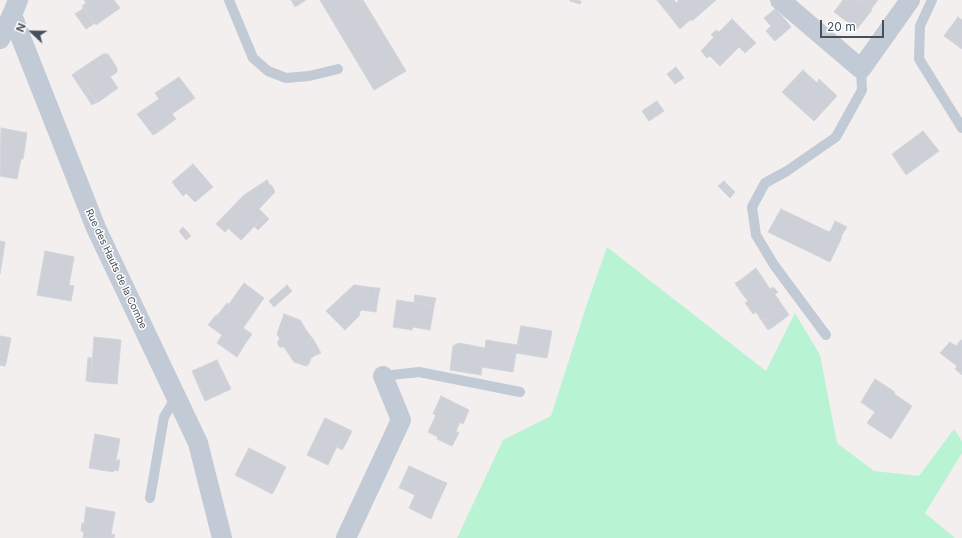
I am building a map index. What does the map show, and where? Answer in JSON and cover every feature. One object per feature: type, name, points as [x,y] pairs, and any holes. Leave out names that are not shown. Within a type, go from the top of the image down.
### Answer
[{"type":"street","points":[[780,0],[861,69],[910,0]]},
{"type":"street","points":[[0,39],[15,8]]},
{"type":"street","name":"Rue des Hauts de la Combe","points":[[15,8],[96,228],[198,444],[222,538]]},
{"type":"street","points":[[346,538],[401,420],[382,376]]},
{"type":"lane","points":[[229,0],[253,58],[268,71],[286,78],[310,76],[338,69]]},
{"type":"lane","points":[[932,0],[920,26],[919,59],[962,128]]},
{"type":"lane","points":[[826,335],[774,265],[756,235],[752,207],[765,183],[787,171],[836,137],[862,90],[861,69]]},
{"type":"lane","points":[[382,376],[419,372],[520,392]]},
{"type":"lane","points":[[150,498],[164,417],[176,396]]},
{"type":"green space","points":[[607,247],[766,371],[795,313],[820,355],[837,443],[874,471],[919,476],[954,429],[962,441],[962,453],[925,513],[955,538],[457,538],[503,440],[551,416]]},
{"type":"building","points":[[84,0],[114,0],[120,8],[96,25],[82,6],[86,3]]},
{"type":"building","points":[[291,0],[306,0],[295,7]]},
{"type":"building","points":[[320,0],[363,0],[406,71],[374,90]]},
{"type":"building","points":[[570,0],[581,1],[580,4]]},
{"type":"building","points":[[657,0],[674,0],[676,3],[679,0],[716,0],[692,21],[691,19],[680,29]]},
{"type":"building","points":[[843,0],[860,0],[872,10],[857,29],[834,12]]},
{"type":"building","points":[[860,0],[878,0],[871,9]]},
{"type":"building","points":[[84,8],[95,23],[86,29],[75,14]]},
{"type":"building","points":[[775,9],[791,27],[775,41],[766,31],[771,26],[764,18]]},
{"type":"building","points":[[958,17],[962,20],[962,49],[944,36]]},
{"type":"building","points":[[732,19],[756,43],[745,53],[739,47],[720,66],[710,56],[707,58],[701,51],[714,37],[711,35],[716,30],[719,32]]},
{"type":"building","points":[[103,54],[108,54],[117,68],[117,72],[110,77],[97,58]]},
{"type":"building","points":[[97,58],[118,88],[97,103],[76,72]]},
{"type":"building","points":[[676,67],[684,78],[675,84],[667,74]]},
{"type":"building","points":[[803,70],[817,83],[819,79],[837,96],[814,121],[782,92]]},
{"type":"building","points":[[76,72],[97,102],[92,105],[72,75]]},
{"type":"building","points":[[179,77],[195,98],[172,114],[176,119],[158,132],[152,124],[147,127],[137,114],[159,99],[155,93]]},
{"type":"building","points":[[657,101],[664,111],[649,121],[642,111]]},
{"type":"building","points":[[152,124],[158,132],[153,135],[147,127]]},
{"type":"building","points":[[1,128],[27,133],[23,159],[21,159],[17,179],[0,176]]},
{"type":"building","points":[[923,131],[939,151],[906,175],[892,154]]},
{"type":"building","points":[[193,164],[213,187],[195,202],[182,189],[179,191],[172,182]]},
{"type":"building","points":[[267,180],[275,192],[259,209],[265,215],[246,235],[233,223],[225,232],[216,224],[244,195]]},
{"type":"building","points":[[724,181],[735,192],[730,198],[718,186]]},
{"type":"building","points":[[182,189],[186,193],[183,196],[179,191]]},
{"type":"building","points":[[781,209],[841,239],[830,262],[768,232]]},
{"type":"building","points":[[265,215],[269,219],[258,230],[254,226]]},
{"type":"building","points":[[835,221],[847,227],[842,235],[831,230]]},
{"type":"building","points":[[233,223],[246,235],[241,240],[228,228]]},
{"type":"building","points":[[183,227],[191,236],[186,240],[179,231]]},
{"type":"building","points":[[831,230],[842,235],[841,239],[829,232]]},
{"type":"building","points":[[0,241],[5,242],[0,274]]},
{"type":"building","points":[[45,251],[74,257],[69,285],[74,286],[71,301],[37,295]]},
{"type":"building","points":[[756,268],[770,289],[773,287],[778,292],[775,294],[789,315],[773,327],[766,318],[762,321],[756,312],[753,314],[745,303],[748,301],[741,292],[746,289],[739,281]]},
{"type":"building","points":[[739,281],[746,289],[741,292],[735,283]]},
{"type":"building","points":[[244,283],[264,298],[239,334],[246,340],[237,357],[217,343],[222,335],[208,325],[216,315],[221,319],[231,306],[229,304]]},
{"type":"building","points":[[287,285],[292,291],[274,307],[269,301]]},
{"type":"building","points":[[354,285],[376,288],[375,297],[378,298],[376,312],[362,310],[359,313],[360,315],[345,330],[326,311]]},
{"type":"building","points":[[376,288],[380,288],[378,298],[375,297]]},
{"type":"building","points":[[415,295],[436,298],[434,306],[414,303]]},
{"type":"building","points":[[397,300],[434,306],[430,330],[413,327],[412,330],[393,327]]},
{"type":"building","points":[[227,303],[231,306],[221,319],[217,316]]},
{"type":"building","points":[[284,314],[300,320],[302,323],[299,329],[302,334],[306,330],[313,339],[308,342],[316,355],[311,358],[309,364],[306,366],[294,362],[284,347],[280,347],[278,345],[278,341],[280,339],[277,334]]},
{"type":"building","points":[[766,318],[773,327],[768,330],[762,321]]},
{"type":"building","points":[[302,323],[306,330],[302,334],[299,329]]},
{"type":"building","points":[[521,326],[552,331],[547,358],[516,353],[513,372],[482,367],[481,375],[450,370],[453,346],[459,343],[485,348],[486,340],[517,345]]},
{"type":"building","points":[[243,328],[252,334],[245,344],[244,343],[246,340],[239,334]]},
{"type":"building","points":[[0,336],[11,338],[6,363],[0,361]]},
{"type":"building","points":[[94,337],[121,340],[117,384],[91,382]]},
{"type":"building","points":[[313,339],[321,353],[316,355],[308,342]]},
{"type":"building","points":[[961,340],[962,375],[955,369],[957,366],[940,353],[950,342],[956,346]]},
{"type":"building","points":[[88,358],[92,358],[91,382],[86,381]]},
{"type":"building","points":[[217,360],[231,389],[205,401],[192,371]]},
{"type":"building","points":[[0,361],[6,363],[5,366],[0,365]]},
{"type":"building","points":[[875,379],[895,392],[894,394],[912,406],[891,439],[867,423],[875,412],[861,402]]},
{"type":"building","points":[[441,396],[469,410],[463,424],[460,422],[456,431],[459,433],[452,446],[437,439],[438,437],[428,432],[436,415],[433,414]]},
{"type":"building","points":[[325,418],[352,431],[345,445],[339,442],[328,465],[307,455]]},
{"type":"building","points":[[95,434],[120,439],[116,460],[120,460],[118,471],[114,470],[113,472],[89,468]]},
{"type":"building","points":[[339,442],[345,445],[342,450],[337,447]]},
{"type":"building","points":[[249,448],[286,467],[274,491],[250,479],[249,482],[235,475]]},
{"type":"building","points":[[409,466],[444,482],[439,492],[442,494],[433,514],[421,508],[419,513],[409,508],[415,495],[402,489],[406,478],[404,477]]},
{"type":"building","points":[[404,477],[406,478],[402,489],[399,488]]},
{"type":"building","points":[[250,479],[274,491],[272,494],[249,482]]},
{"type":"building","points":[[444,482],[447,483],[442,494],[439,492]]},
{"type":"building","points":[[86,507],[115,512],[111,534],[115,535],[114,538],[83,538],[84,532],[81,531],[82,523],[84,524]]},
{"type":"building","points":[[421,508],[433,514],[431,519],[419,513]]}]
